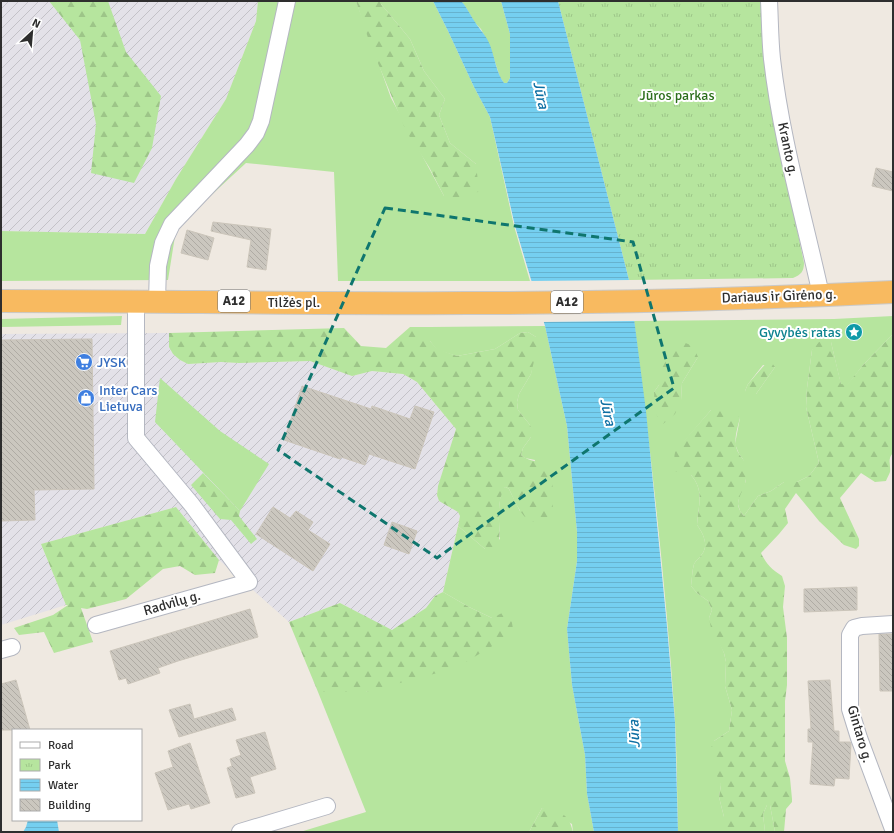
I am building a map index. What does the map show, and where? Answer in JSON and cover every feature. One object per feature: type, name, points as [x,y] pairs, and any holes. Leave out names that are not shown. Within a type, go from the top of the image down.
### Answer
[{"type":"highway","name":"Dariaus ir Girėno g.","points":[[468,303],[665,300],[893,292]]},
{"type":"highway","name":"Tilžės pl.","points":[[1,302],[147,301],[468,303]]},
{"type":"street","points":[[147,301],[158,266],[163,243],[172,224],[247,145],[256,133],[261,121],[287,1]]},
{"type":"street","name":"Kranto g.","points":[[769,1],[772,58],[778,96],[821,295]]},
{"type":"street","name":"Radvilų g.","points":[[96,625],[249,582],[192,505],[136,438],[147,301]]},
{"type":"street","name":"Gintaro g.","points":[[893,624],[854,628],[850,635],[850,709],[859,738],[893,829]]},
{"type":"street","points":[[240,832],[327,806]]},
{"type":"highlighted area","points":[[385,208],[633,242],[674,388],[437,558],[278,450]]},
{"type":"shaded area","points":[[1,1],[258,1],[256,21],[226,99],[176,179],[145,234],[1,231]]},
{"type":"shaded area","points":[[169,333],[169,347],[173,354],[188,364],[310,361],[352,376],[372,371],[403,374],[417,382],[456,429],[438,486],[437,495],[439,501],[458,512],[460,516],[443,592],[435,596],[426,608],[392,631],[340,603],[289,622],[219,560],[176,507],[41,544],[66,605],[1,625],[1,334]]},
{"type":"green space","points":[[49,1],[108,1],[126,52],[161,96],[152,148],[134,183],[91,173],[96,124],[80,40]]},
{"type":"green space","points":[[258,1],[356,1],[391,98],[444,196],[476,164],[450,143],[439,115],[445,99],[424,71],[410,39],[381,4],[381,1],[433,1],[490,117],[514,226],[530,281],[338,281],[334,172],[246,163],[181,223],[175,236],[168,280],[1,281],[1,231],[145,234],[176,179],[226,99],[256,21]]},
{"type":"green space","points":[[356,1],[381,1],[381,4],[410,39],[424,71],[445,99],[439,115],[450,143],[476,164],[479,191],[462,203],[444,196],[429,167],[406,131],[370,44]]},
{"type":"green space","points":[[461,1],[501,1],[510,34],[510,78],[507,83],[504,83],[500,77],[490,47],[481,29],[475,23]]},
{"type":"green space","name":"Jūros parkas","points":[[558,1],[761,1],[766,77],[804,263],[803,270],[798,276],[793,278],[629,280]]},
{"type":"green space","points":[[122,316],[121,325],[1,327],[1,319]]},
{"type":"green space","points":[[893,316],[893,334],[863,365],[847,386],[841,385],[831,342],[812,350],[806,407],[819,463],[809,476],[797,482],[784,482],[771,491],[758,496],[744,516],[740,511],[738,504],[739,496],[746,481],[743,459],[735,444],[740,418],[711,410],[682,444],[682,475],[691,475],[698,487],[700,499],[697,525],[703,535],[705,543],[704,550],[694,564],[691,586],[697,593],[708,601],[712,610],[709,618],[724,653],[726,662],[725,686],[732,710],[729,731],[714,741],[721,785],[719,797],[724,817],[724,832],[678,832],[675,720],[663,570],[634,321],[834,319]],"holes":[[[698,357],[682,383],[681,400],[654,392],[659,385]],[[763,365],[775,367],[756,394],[745,391],[748,384]]]},
{"type":"green space","points":[[545,326],[567,426],[577,532],[577,561],[567,629],[572,685],[585,755],[587,794],[594,832],[573,832],[572,824],[542,808],[529,832],[300,832],[366,812],[318,692],[366,692],[492,618],[443,592],[458,526],[485,549],[500,539],[499,507],[503,488],[506,487],[509,489],[520,511],[535,460],[525,458],[521,455],[523,448],[531,437],[530,425],[518,410],[517,402],[519,394],[531,374],[536,337],[528,332],[520,333],[495,349],[457,356],[437,350],[430,341],[430,327]]},
{"type":"green space","points":[[410,327],[430,327],[430,341],[437,349],[457,356],[495,349],[520,333],[528,332],[536,337],[538,344],[531,374],[519,394],[517,402],[518,410],[530,425],[532,431],[531,437],[523,448],[521,455],[546,466],[552,474],[552,510],[551,515],[545,521],[534,522],[526,518],[516,504],[509,489],[506,487],[504,488],[499,507],[500,530],[499,539],[496,546],[490,549],[485,549],[458,526],[460,516],[458,512],[439,501],[437,495],[438,486],[456,429],[417,382],[403,374],[372,371],[352,376],[310,361],[188,364],[173,354],[169,347],[169,333],[344,328],[361,346],[386,348]]},
{"type":"green space","points":[[893,334],[893,453],[890,460],[890,472],[886,481],[875,482],[861,473],[840,498],[859,539],[859,546],[856,549],[844,545],[819,521],[796,493],[785,509],[788,523],[761,553],[769,566],[782,576],[785,586],[783,607],[787,638],[787,685],[785,701],[785,761],[790,778],[792,802],[786,809],[784,832],[775,832],[770,805],[767,805],[763,814],[765,832],[724,832],[724,817],[719,797],[721,785],[708,755],[714,741],[729,731],[732,710],[725,686],[726,662],[724,653],[711,628],[709,618],[712,610],[708,601],[697,593],[691,586],[694,564],[705,547],[703,535],[697,525],[700,499],[698,487],[691,475],[682,475],[675,471],[675,451],[711,410],[717,407],[735,412],[740,418],[736,436],[736,446],[746,466],[745,483],[738,501],[740,511],[744,516],[758,496],[771,491],[784,482],[797,482],[809,476],[819,463],[806,407],[812,350],[819,342],[831,342],[841,384],[847,385],[863,365]]},
{"type":"green space","points":[[678,340],[693,346],[698,357],[682,383],[681,400],[675,414],[663,424],[658,419],[655,409],[654,392],[659,385],[662,368]]},
{"type":"green space","points":[[768,361],[775,367],[756,394],[749,397],[745,391],[748,384]]},
{"type":"green space","points":[[160,378],[220,431],[269,464],[240,511],[155,422]]},
{"type":"green space","points":[[203,473],[240,511],[239,516],[257,539],[251,544],[231,520],[220,519],[191,485]]},
{"type":"green space","points":[[176,507],[219,560],[215,573],[195,575],[180,566],[163,569],[126,599],[87,609],[81,608],[93,642],[54,653],[44,632],[19,635],[14,628],[53,615],[68,605],[66,605],[41,544]]},
{"type":"green space","points":[[443,592],[492,618],[504,612],[511,617],[513,629],[499,642],[456,668],[366,692],[318,692],[289,622],[340,603],[392,630],[426,608],[435,596]]},
{"type":"green space","points":[[767,805],[770,805],[775,832],[765,832],[763,814]]},
{"type":"green space","points":[[542,808],[553,810],[566,817],[573,832],[529,832]]},
{"type":"water","name":"Jūra","points":[[433,1],[461,1],[463,3],[485,35],[492,50],[499,74],[504,83],[507,83],[510,78],[510,34],[501,1],[558,1],[629,280],[646,411],[667,626],[675,722],[678,832],[594,832],[587,794],[585,755],[572,685],[567,629],[577,561],[577,532],[567,426],[545,326],[515,226],[490,117]]},
{"type":"water","points":[[28,821],[57,821],[59,832],[23,832]]},
{"type":"pier","points":[[631,280],[636,321],[541,322],[528,281]]},
{"type":"building","points":[[876,168],[893,172],[893,191],[872,186]]},
{"type":"building","points":[[213,222],[271,229],[266,270],[247,267],[251,240],[211,231]]},
{"type":"building","points":[[187,230],[214,238],[208,260],[181,253]]},
{"type":"building","points":[[92,339],[94,489],[34,490],[35,520],[1,521],[1,340]]},
{"type":"building","points":[[302,386],[371,409],[372,406],[410,419],[415,406],[434,412],[415,469],[369,454],[365,465],[341,457],[340,459],[284,440]]},
{"type":"building","points":[[273,507],[290,518],[296,511],[313,522],[308,530],[330,544],[313,571],[256,534]]},
{"type":"building","points":[[392,522],[417,531],[409,554],[384,545]]},
{"type":"building","points":[[857,587],[857,610],[804,612],[804,589]]},
{"type":"building","points":[[250,609],[258,637],[158,668],[160,673],[128,684],[126,678],[119,680],[110,651]]},
{"type":"building","points":[[879,634],[893,634],[893,691],[880,691]]},
{"type":"building","points":[[16,680],[30,729],[1,730],[1,684]]},
{"type":"building","points":[[830,680],[834,731],[839,731],[839,742],[850,742],[851,744],[849,779],[835,778],[834,786],[810,784],[813,742],[808,742],[808,729],[811,729],[808,681]]},
{"type":"building","points":[[190,704],[194,719],[232,708],[236,720],[179,737],[169,710]]},
{"type":"building","points":[[265,732],[276,769],[250,777],[255,793],[236,798],[227,768],[232,766],[230,759],[241,755],[236,740]]},
{"type":"building","points":[[190,743],[210,803],[191,809],[189,804],[168,810],[155,773],[173,767],[168,751]]},
{"type":"place","name":"Gyvybės ratas","points":[[854,332]]},
{"type":"place","name":"JYSK","points":[[84,362]]},
{"type":"place","name":"Inter Cars Lietuva","points":[[86,398]]}]
